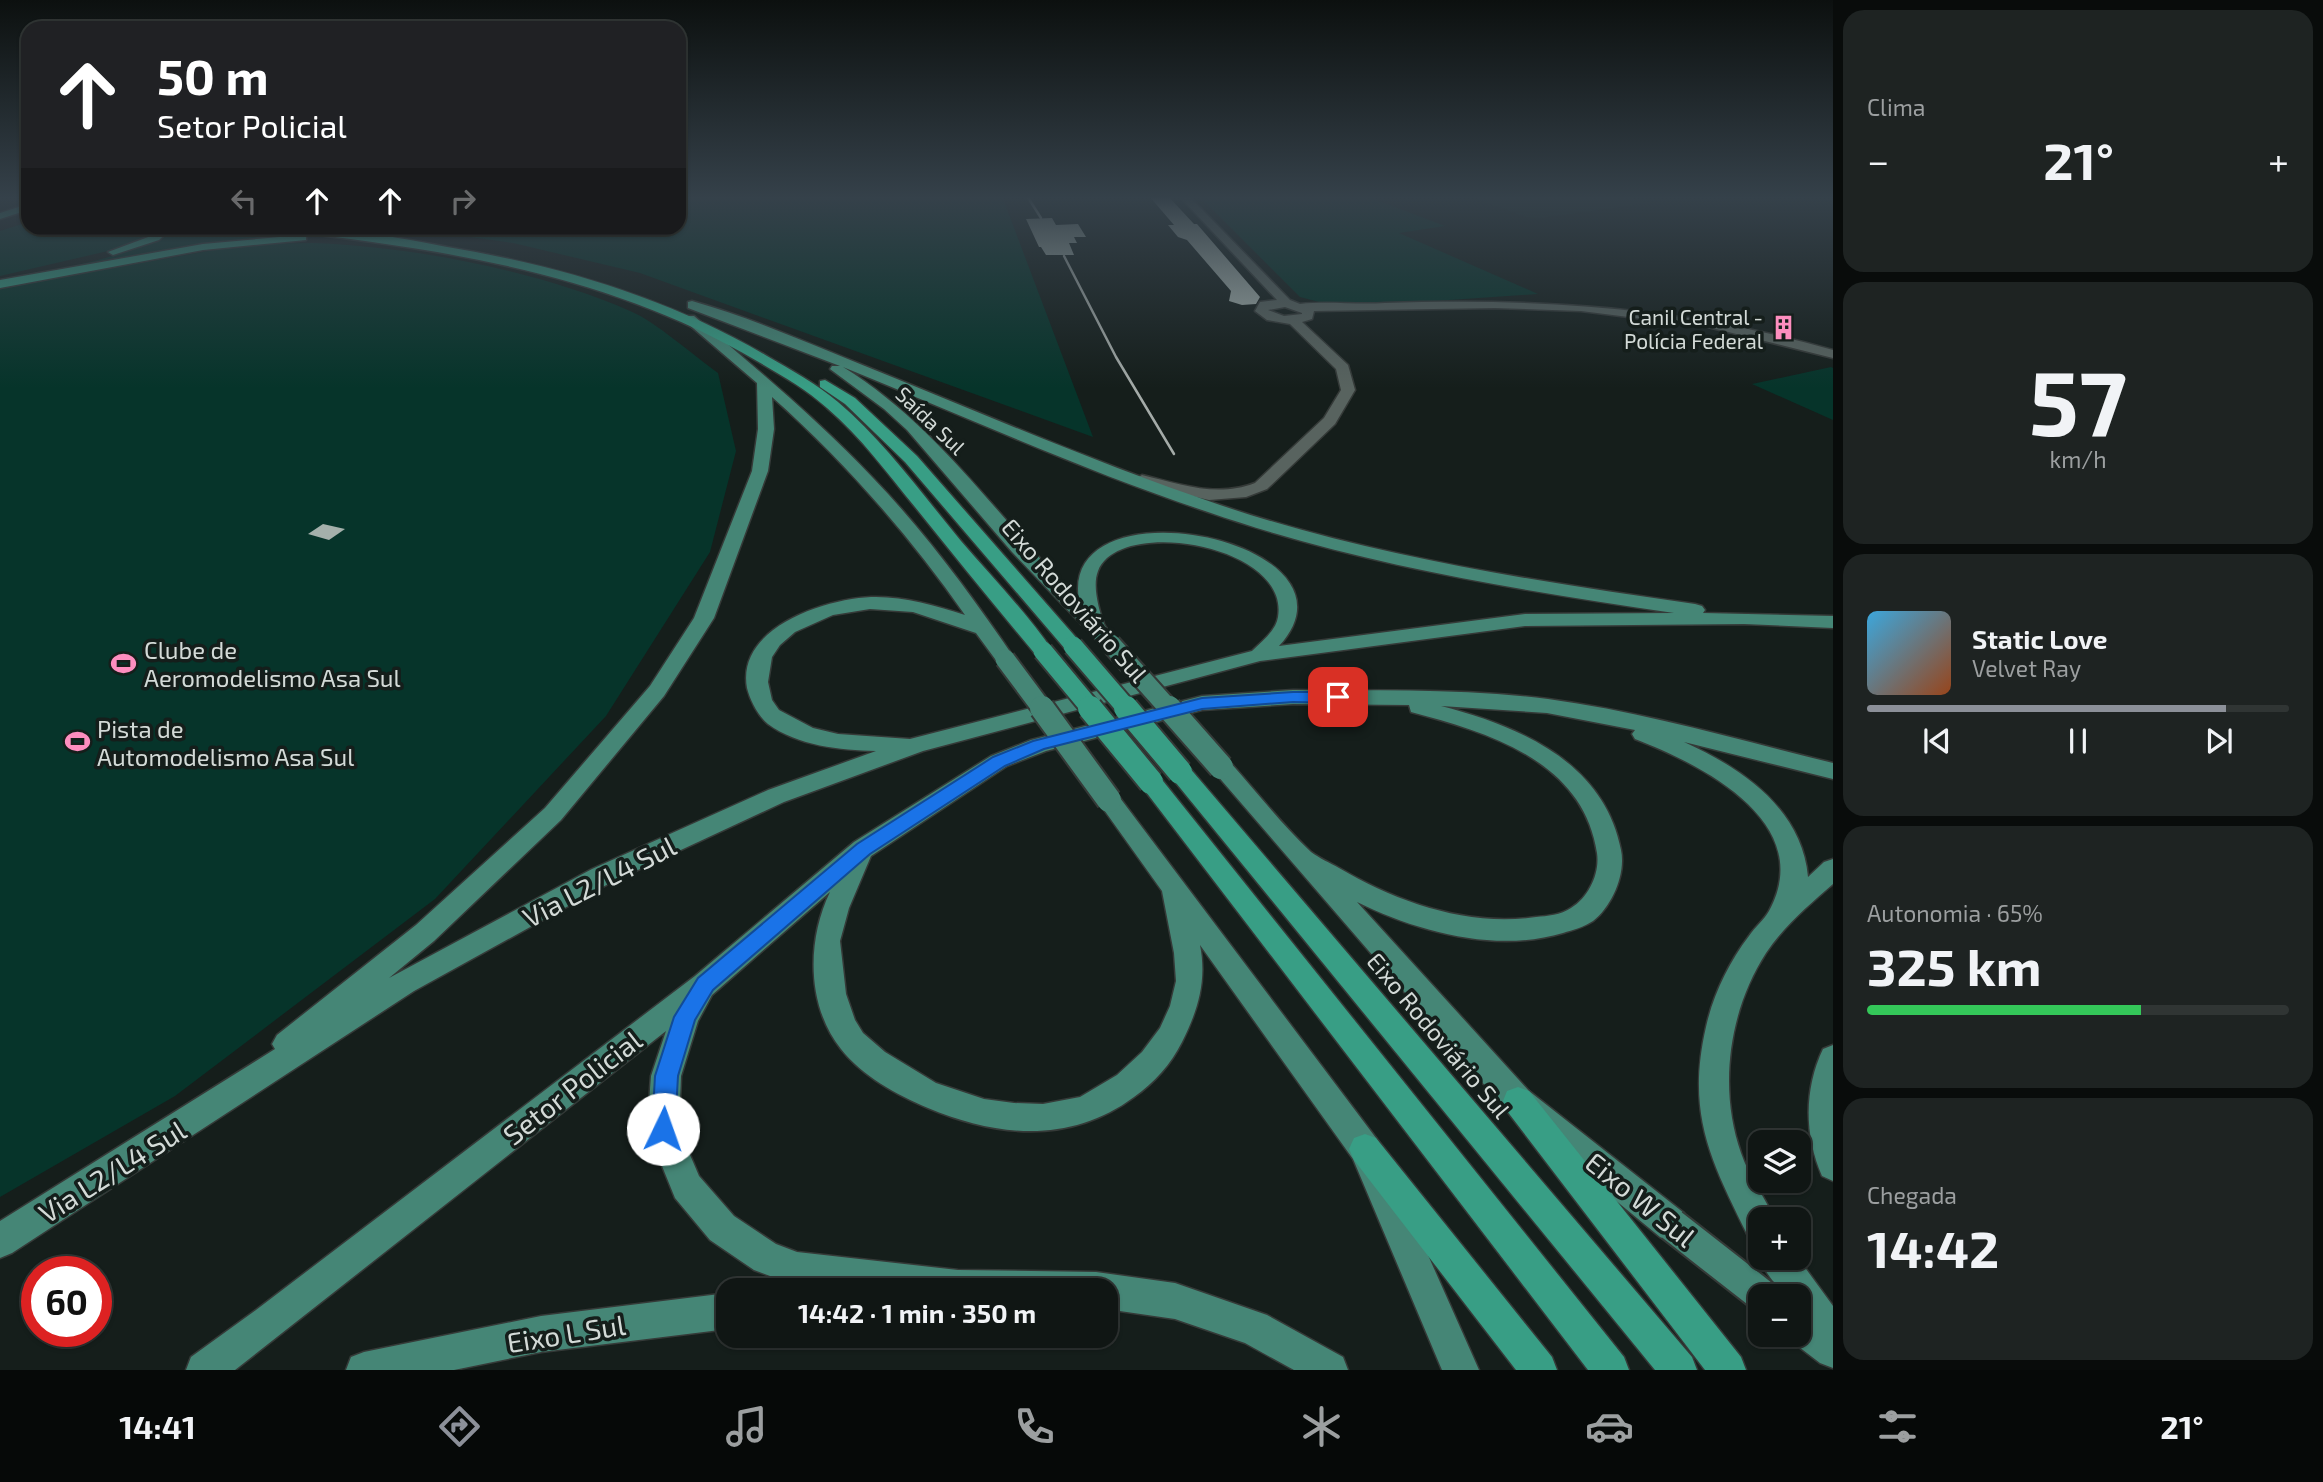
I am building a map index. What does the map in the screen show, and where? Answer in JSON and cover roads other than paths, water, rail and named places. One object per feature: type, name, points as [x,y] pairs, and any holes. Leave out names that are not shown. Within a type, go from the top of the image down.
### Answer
[{"type":"highway","points":[[0,278],[77,260]]},
{"type":"highway","points":[[0,284],[137,260]]},
{"type":"highway","name":"Eixo Rodoviário Sul","points":[[494,260],[558,273],[688,308],[746,332],[850,401],[911,459],[1073,646],[1679,1370]]},
{"type":"highway","name":"Eixo Rodoviário Sul","points":[[548,260],[637,285]]},
{"type":"highway","name":"Eixo Rodoviário Sul","points":[[688,308],[833,406],[888,464],[1150,782],[1612,1370]]},
{"type":"highway","points":[[1518,1101],[1728,1370]]},
{"type":"highway","points":[[1366,1149],[1539,1370]]},
{"type":"main road","name":"Saída Sul","points":[[688,308],[786,339],[848,375],[884,403],[928,443],[1019,548],[1096,627],[1302,859]]},
{"type":"main road","points":[[688,308],[869,484],[920,542],[1366,1149],[1461,1370]]},
{"type":"main road","points":[[786,339],[1123,475],[1228,513],[1350,548],[1425,566],[1683,614],[1833,622]]},
{"type":"main road","points":[[191,1121],[455,906],[553,814],[657,691],[704,618],[760,471],[766,429],[764,381]]},
{"type":"main road","points":[[1096,627],[1088,597],[1087,575],[1095,560],[1116,546],[1146,539],[1175,537],[1200,540],[1226,546],[1256,560],[1273,574],[1287,594],[1288,615],[1285,623],[1259,655]]},
{"type":"main road","points":[[916,745],[849,743],[805,734],[774,718],[756,689],[758,664],[775,637],[805,619],[831,609],[890,603],[924,609],[982,628]]},
{"type":"main road","name":"Via L2/L4 Sul","points":[[0,1241],[404,983],[601,876],[776,796],[916,745],[1259,655],[1525,620],[1683,614]]},
{"type":"main road","name":"Setor Policial","points":[[204,1370],[269,1323],[705,984],[863,849],[999,761],[1039,745],[1202,703],[1293,697],[1460,699],[1547,706]]},
{"type":"main road","points":[[1302,859],[1379,901],[1422,918],[1472,927],[1518,930],[1577,918],[1599,897],[1611,868],[1606,828],[1582,789],[1555,764],[1505,732],[1467,719],[1384,698]]},
{"type":"main road","points":[[1547,706],[1684,733],[1833,771]]},
{"type":"main road","points":[[1547,706],[1655,738],[1695,756],[1742,783],[1767,809],[1782,832],[1793,859],[1796,878],[1778,919]]},
{"type":"main road","points":[[863,849],[836,905],[827,942],[830,992],[852,1041],[912,1088],[976,1112],[1022,1119],[1073,1114],[1124,1089],[1160,1056],[1182,1016],[1190,972],[1174,888]]},
{"type":"main road","name":"Eixo W Sul","points":[[1302,859],[1518,1101],[1748,1284]]},
{"type":"main road","points":[[1752,1207],[1724,1149],[1713,1083],[1717,1041],[1731,985],[1752,951],[1778,919],[1833,869]]},
{"type":"main road","points":[[705,984],[685,1017],[666,1076],[663,1129],[687,1187],[722,1228],[766,1258],[797,1269],[864,1278]]},
{"type":"main road","points":[[1833,1058],[1826,1075],[1822,1122],[1833,1165]]},
{"type":"main road","points":[[1786,1270],[1833,1336]]},
{"type":"main road","points":[[1118,1293],[1175,1301],[1243,1324],[1330,1370]]},
{"type":"main road","name":"Eixo L Sul","points":[[364,1370],[541,1334],[716,1312]]},
{"type":"main road","points":[[1811,1333],[1833,1350]]},
{"type":"street","points":[[1233,260],[1265,295],[1261,308],[1264,314],[1293,320],[1304,318],[1306,310]]},
{"type":"street","points":[[1245,260],[1286,303]]},
{"type":"street","points":[[1264,305],[1286,303],[1306,310],[1479,304],[1620,311],[1745,331],[1833,354]]},
{"type":"street","points":[[1123,475],[1192,493],[1231,494],[1261,486],[1329,421],[1349,390],[1343,368],[1293,320]]},
{"type":"railway","points":[[1066,260],[1116,357],[1174,454]]},
{"type":"place","name":"Canil Central - Polícia Federal","points":[[1783,328]]},
{"type":"place","name":"Clube de Aeromodelismo Asa Sul","points":[[124,663]]},
{"type":"place","name":"Pista de Automodelismo Asa Sul","points":[[77,742]]}]
